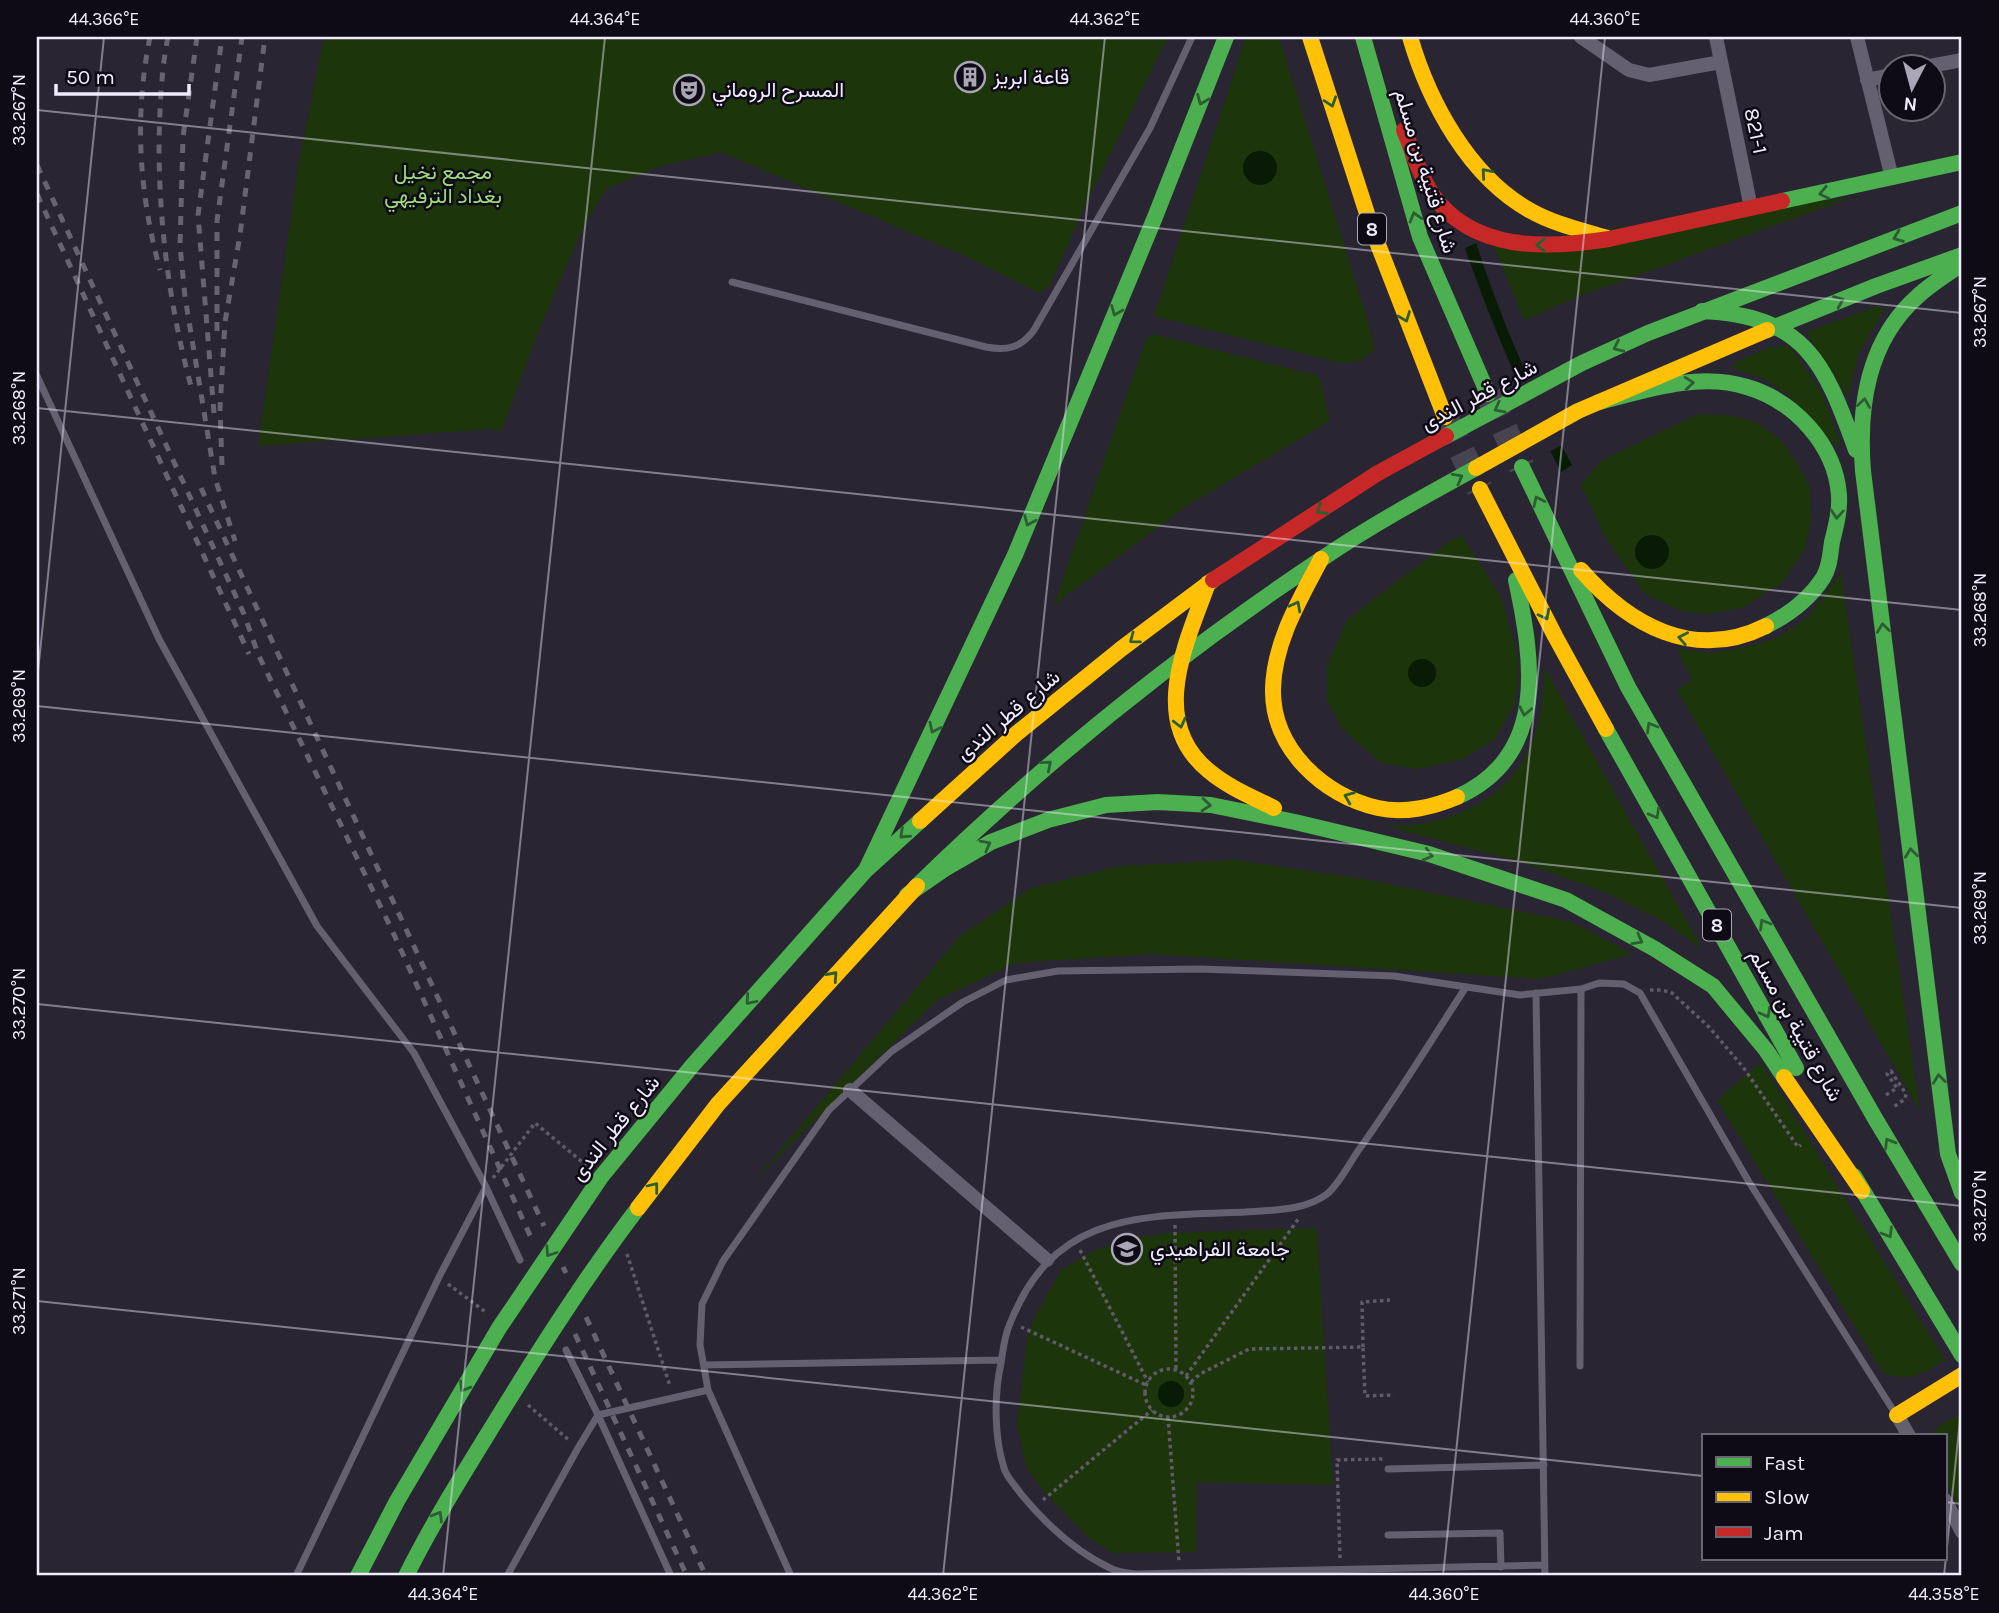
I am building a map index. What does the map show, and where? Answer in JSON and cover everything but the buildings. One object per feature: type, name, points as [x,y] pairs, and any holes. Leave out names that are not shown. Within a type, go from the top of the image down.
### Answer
[{"type":"main road","points":[[866,870],[1014,555],[1155,217],[1226,37]]},
{"type":"main road","name":"8","points":[[1310,37],[1372,229],[1445,417]]},
{"type":"main road","points":[[1363,37],[1431,192],[1444,209],[1466,227],[1494,240],[1536,246],[1581,244],[1962,162]]},
{"type":"main road","name":"شارع قتيبة بن مسلم","points":[[1363,37],[1420,237],[1488,394]]},
{"type":"main road","points":[[1410,37],[1424,80],[1439,108],[1461,142],[1503,191],[1544,218],[1609,239]]},
{"type":"main road","name":"شارع قطر الندى","points":[[358,1576],[397,1501],[499,1328],[587,1195],[692,1066],[866,870],[1016,734],[1208,583],[1378,473],[1593,358],[1702,311],[1962,213]]},
{"type":"main road","points":[[406,1576],[426,1536],[525,1373],[613,1241],[718,1104],[907,895],[1019,789],[1184,656],[1321,559],[1399,511],[1578,411],[1776,326],[1962,255]]},
{"type":"main road","points":[[1962,264],[1910,302],[1892,324],[1880,346],[1865,395],[1861,426],[1863,471],[1948,1154],[1962,1193]]},
{"type":"main road","points":[[1702,311],[1732,312],[1755,317],[1785,330],[1799,340],[1821,370],[1842,412],[1863,471]]},
{"type":"main road","points":[[1553,533],[1607,599],[1649,628],[1684,639],[1719,641],[1761,631],[1800,607],[1827,570],[1836,527],[1839,491],[1825,452],[1811,427],[1783,406],[1745,386],[1705,382],[1663,385],[1599,402]]},
{"type":"main road","name":"شارع قتيبة بن مسلم","points":[[1522,467],[1628,687],[1876,1120],[1962,1264]]},
{"type":"main road","name":"شارع قتيبة بن مسلم","points":[[1480,489],[1508,548],[1862,1191],[1962,1355]]},
{"type":"main road","points":[[1321,559],[1289,620],[1276,660],[1274,709],[1288,747],[1314,778],[1343,795],[1382,809],[1428,808],[1468,794],[1499,768],[1521,732],[1531,682],[1526,625],[1508,548]]},
{"type":"main road","points":[[1208,583],[1176,681],[1177,720],[1189,749],[1206,770],[1243,794],[1315,827]]},
{"type":"main road","points":[[907,895],[946,867],[991,842],[1048,820],[1106,804],[1211,805],[1429,855],[1566,900],[1656,949],[1713,986],[1766,1050],[1862,1191]]},
{"type":"main road","points":[[1897,1415],[1962,1375]]},
{"type":"street","points":[[1581,37],[1629,69],[1649,75],[1721,62]]},
{"type":"street","name":"821-1","points":[[1716,37],[1751,208]]},
{"type":"street","points":[[1857,37],[1892,178]]},
{"type":"street","points":[[1867,80],[1876,78]]},
{"type":"street","points":[[850,1090],[1047,1260]]},
{"type":"street","points":[[1897,1415],[1908,1434]]},
{"type":"street","points":[[1946,1502],[1962,1532]]},
{"type":"lane","points":[[732,282],[986,347],[999,350],[1013,348],[1026,341],[1034,330],[1123,176],[1164,100],[1192,37]]},
{"type":"lane","points":[[37,376],[159,639],[317,926],[414,1053],[486,1187],[520,1260]]},
{"type":"lane","points":[[791,1576],[708,1390],[700,1345],[702,1304],[723,1261],[829,1110],[850,1090],[892,1051],[963,1002],[1006,980],[1058,971],[1200,970],[1394,976],[1520,995],[1581,989],[1599,982],[1623,984],[1640,993],[1749,1182],[1897,1415]]},
{"type":"lane","points":[[1466,987],[1328,1193],[1302,1206],[1261,1211],[1175,1214],[1117,1223],[1075,1240],[1047,1260],[1027,1289],[1011,1322],[998,1376],[996,1416],[1004,1470],[1067,1542],[1111,1570],[1135,1575],[1341,1573],[1545,1566]]},
{"type":"lane","points":[[1580,1366],[1581,989]]},
{"type":"lane","points":[[1536,993],[1545,1576]]},
{"type":"lane","points":[[296,1576],[439,1278],[486,1187]]},
{"type":"lane","points":[[566,1350],[671,1576]]},
{"type":"lane","points":[[704,1364],[1001,1360]]},
{"type":"lane","points":[[507,1576],[598,1415],[708,1390]]},
{"type":"lane","points":[[1388,1469],[1544,1465]]},
{"type":"lane","points":[[1388,1535],[1500,1533],[1501,1567]]},
{"type":"path","points":[[1640,993],[1653,989],[1672,993],[1709,1027],[1743,1067],[1798,1147],[1801,1145]]},
{"type":"path","points":[[1876,1120],[1905,1099],[1906,1094],[1891,1071],[1887,1074],[1897,1088],[1891,1091]]},
{"type":"path","points":[[486,1187],[535,1123],[585,1164]]},
{"type":"path","points":[[1186,1376],[1311,1202]]},
{"type":"path","points":[[1175,1214],[1176,1370]]},
{"type":"path","points":[[1075,1240],[1147,1384]]},
{"type":"path","points":[[629,1258],[674,1398]]},
{"type":"path","points":[[448,1284],[485,1311]]},
{"type":"path","points":[[1390,1300],[1362,1302],[1365,1396],[1394,1395]]},
{"type":"path","points":[[1011,1322],[1147,1384]]},
{"type":"path","points":[[1191,1382],[1216,1364],[1249,1349],[1363,1347]]},
{"type":"path","points":[[1163,1370],[1176,1370],[1186,1376],[1194,1392],[1192,1403],[1185,1412],[1168,1417],[1152,1410],[1144,1394],[1153,1375],[1163,1370]]},
{"type":"path","points":[[527,1404],[565,1436]]},
{"type":"path","points":[[1034,1507],[1152,1410]]},
{"type":"path","points":[[1168,1417],[1180,1573]]},
{"type":"path","points":[[1341,1573],[1337,1460],[1388,1459],[1388,1469]]},
{"type":"green space","name":"مجمع نخيل بغداد الترفيهي","points":[[324,37],[1168,37],[1089,198],[1049,287],[1039,293],[963,255],[721,152],[661,166],[606,189],[582,230],[541,325],[501,432],[491,429],[258,446],[298,168]]},
{"type":"green space","points":[[1246,37],[1279,37],[1368,321],[1375,350],[1360,361],[1341,363],[1154,316]]},
{"type":"green space","points":[[1853,197],[1575,298],[1524,320],[1493,244]]},
{"type":"green space","points":[[1881,305],[1884,310],[1859,352],[1848,397],[1806,332]]},
{"type":"green space","points":[[1153,334],[1319,376],[1330,421],[1188,505],[1054,605],[1146,339]]},
{"type":"green space","points":[[1788,346],[1793,350],[1823,395],[1840,443],[1838,448],[1787,394],[1765,379],[1734,369],[1733,364],[1767,348]]},
{"type":"green space","points":[[1698,414],[1728,415],[1758,423],[1780,439],[1810,487],[1811,522],[1805,549],[1783,582],[1742,608],[1709,614],[1682,611],[1645,594],[1606,539],[1581,485],[1601,461]]},
{"type":"green space","points":[[1462,535],[1502,599],[1517,654],[1518,682],[1514,705],[1495,739],[1463,759],[1418,769],[1381,763],[1342,729],[1327,700],[1327,666],[1347,620],[1447,543]]},
{"type":"green space","points":[[1841,573],[1920,1111],[1677,690],[1692,680],[1677,649],[1712,653],[1747,647],[1779,637],[1808,617]]},
{"type":"green space","points":[[1544,667],[1703,950],[1663,921],[1607,893],[1521,862],[1386,826],[1422,823],[1454,815],[1481,802],[1504,784],[1522,762],[1535,734],[1542,703]]},
{"type":"green space","points":[[1236,860],[1370,880],[1572,922],[1633,954],[1540,979],[1150,954],[1015,963],[937,1000],[754,1181],[959,937],[1031,888],[1119,866]]},
{"type":"green space","points":[[1761,1062],[1945,1360],[1930,1369],[1909,1377],[1883,1373],[1717,1100]]},
{"type":"green space","points":[[1317,1228],[1333,1485],[1197,1482],[1196,1552],[1113,1553],[1088,1537],[1043,1491],[1026,1466],[1017,1424],[1027,1340],[1034,1319],[1061,1270],[1094,1251],[1131,1238],[1169,1233]]},
{"type":"green space","points":[[1962,1417],[1962,1513],[1946,1484],[1946,1434],[1933,1434],[1944,1422]]},
{"type":"shaded area","points":[[1260,151],[1272,156],[1277,168],[1272,180],[1260,185],[1248,180],[1243,168],[1248,156]]},
{"type":"shaded area","points":[[1476,243],[1519,356],[1572,465],[1561,472],[1509,362],[1475,277],[1465,248]]},
{"type":"shaded area","points":[[1652,535],[1664,540],[1669,552],[1664,564],[1652,569],[1640,564],[1635,552],[1640,540]]},
{"type":"shaded area","points":[[1422,659],[1432,663],[1436,673],[1432,683],[1422,687],[1412,683],[1408,673],[1412,663]]},
{"type":"shaded area","points":[[1171,1381],[1180,1385],[1184,1394],[1180,1403],[1171,1407],[1162,1403],[1158,1394],[1162,1385]]},
{"type":"pier","points":[[1528,372],[1564,444],[1547,453],[1512,381]]},
{"type":"tunnel","points":[[1488,394],[1522,467]]},
{"type":"tunnel","points":[[1445,417],[1480,489]]},
{"type":"railway","points":[[150,37],[142,96],[141,154],[147,212],[160,270]]},
{"type":"railway","points":[[168,37],[160,116],[161,206],[172,298],[192,390]]},
{"type":"railway","points":[[197,37],[183,137],[180,246],[185,297],[215,478],[235,541]]},
{"type":"railway","points":[[214,413],[198,215],[222,37]]},
{"type":"railway","points":[[217,331],[217,221],[242,37]]},
{"type":"railway","points":[[222,465],[220,408],[225,322],[240,235],[265,37]]},
{"type":"railway","points":[[37,165],[244,614],[258,654],[391,928],[533,1242]]},
{"type":"railway","points":[[37,194],[249,654]]},
{"type":"railway","points":[[201,488],[544,1226]]},
{"type":"railway","points":[[563,1267],[566,1273]]},
{"type":"railway","points":[[586,1317],[706,1576]]},
{"type":"railway","points":[[575,1334],[687,1576]]},
{"type":"traffic: fast","points":[[866,870],[1015,555],[1155,217],[1226,37]]},
{"type":"traffic: fast","points":[[1363,37],[1420,237],[1488,394]]},
{"type":"traffic: fast","points":[[1782,201],[1962,162]]},
{"type":"traffic: fast","points":[[1446,436],[1582,363],[1648,333],[1962,213]]},
{"type":"traffic: fast","points":[[1767,330],[1962,255]]},
{"type":"traffic: fast","points":[[1962,264],[1918,296],[1887,333],[1870,376],[1862,423],[1863,471],[1948,1154],[1962,1193]]},
{"type":"traffic: fast","points":[[1702,311],[1765,322],[1788,334],[1806,349],[1833,391],[1856,450]]},
{"type":"traffic: fast","points":[[1599,402],[1672,384],[1710,381],[1728,383],[1747,387],[1781,403],[1796,414],[1821,442],[1836,476],[1839,495],[1828,565],[1823,578],[1805,600],[1766,626]]},
{"type":"traffic: fast","points":[[1522,467],[1628,687],[1876,1120],[1962,1264]]},
{"type":"traffic: fast","points":[[917,886],[1061,755],[1214,634],[1339,547],[1476,468]]},
{"type":"traffic: fast","points":[[1457,797],[1487,779],[1507,757],[1521,731],[1527,703],[1529,673],[1527,642],[1516,580]]},
{"type":"traffic: fast","points":[[1606,729],[1796,1068]]},
{"type":"traffic: fast","points":[[907,895],[991,842],[1048,820],[1106,805],[1158,802],[1211,805],[1295,822],[1429,854],[1566,900],[1655,949],[1713,986],[1766,1050],[1784,1077]]},
{"type":"traffic: fast","points":[[358,1576],[397,1501],[499,1328],[601,1177],[692,1066],[866,870],[920,821]]},
{"type":"traffic: fast","points":[[1854,1176],[1962,1355]]},
{"type":"traffic: fast","points":[[406,1576],[446,1503],[525,1374],[638,1208]]},
{"type":"traffic: slow","points":[[1310,37],[1372,229],[1445,417]]},
{"type":"traffic: slow","points":[[1410,37],[1440,112],[1470,158],[1489,179],[1540,216],[1607,238]]},
{"type":"traffic: slow","points":[[1476,468],[1578,411],[1767,330]]},
{"type":"traffic: slow","points":[[1480,489],[1606,729]]},
{"type":"traffic: slow","points":[[1321,559],[1290,621],[1274,672],[1275,711],[1281,731],[1291,749],[1320,781],[1338,793],[1378,808],[1419,809],[1457,797]]},
{"type":"traffic: slow","points":[[1581,570],[1620,607],[1664,632],[1688,639],[1713,640],[1739,636],[1766,626]]},
{"type":"traffic: slow","points":[[920,821],[1016,734],[1121,649],[1213,580]]},
{"type":"traffic: slow","points":[[1208,583],[1177,680],[1176,705],[1180,729],[1190,751],[1216,777],[1274,808]]},
{"type":"traffic: slow","points":[[638,1208],[718,1104],[917,886]]},
{"type":"traffic: slow","points":[[1784,1077],[1862,1191]]},
{"type":"traffic: slow","points":[[1897,1415],[1962,1375]]},
{"type":"traffic: jam","points":[[1404,130],[1427,187],[1449,213],[1468,227],[1513,242],[1561,244],[1609,239]]},
{"type":"traffic: jam","points":[[1609,239],[1782,201]]},
{"type":"traffic: jam","points":[[1213,580],[1378,473],[1446,436]]},
{"type":"place","name":"قاعة ابريز","points":[[970,77]]},
{"type":"place","name":"المسرح الروماني","points":[[689,90]]},
{"type":"place","name":"جامعة الفراهيدي","points":[[1127,1249]]}]
